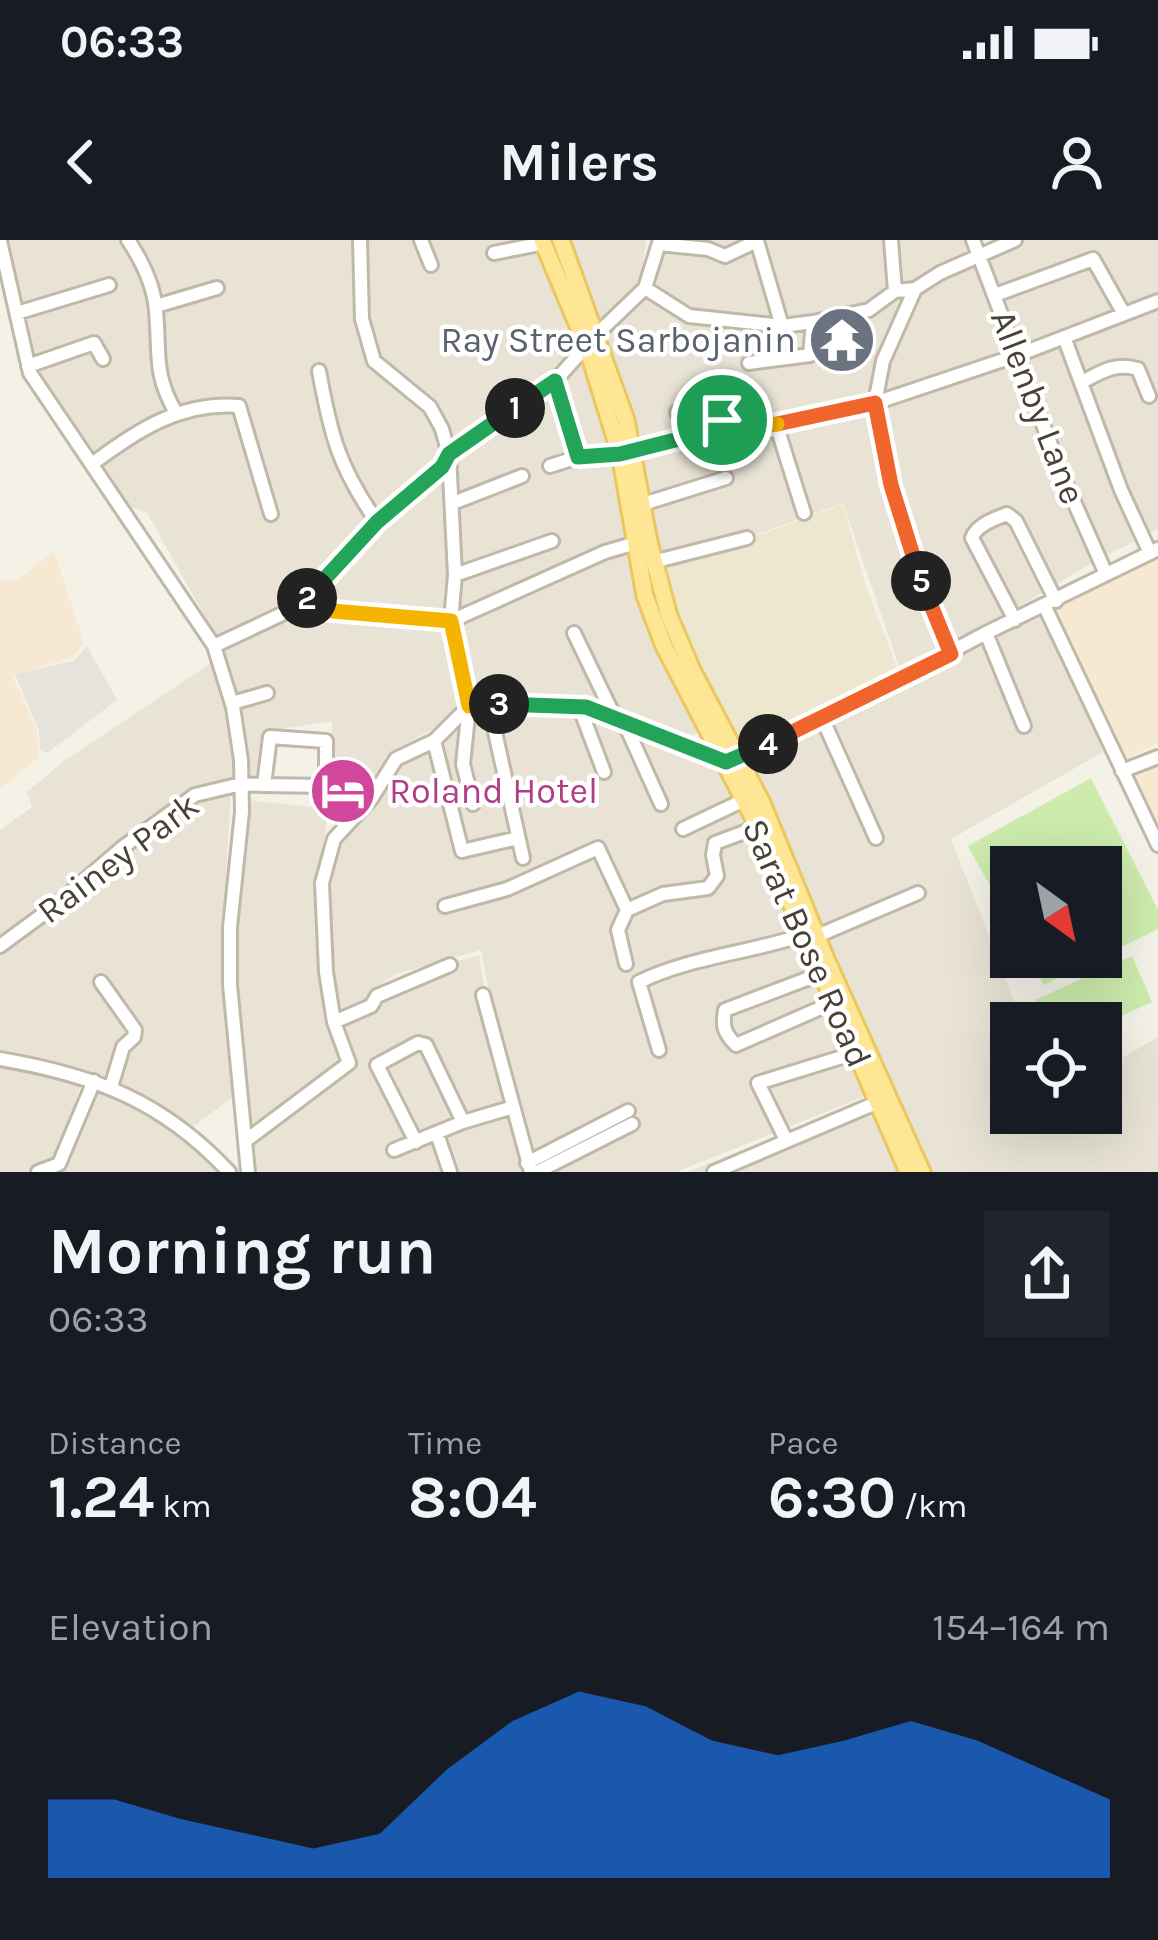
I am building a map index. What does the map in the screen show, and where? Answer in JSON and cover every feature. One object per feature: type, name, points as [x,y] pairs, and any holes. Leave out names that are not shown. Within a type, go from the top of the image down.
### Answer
[{"type":"main road","points":[[549,241],[592,340],[643,503],[669,616],[732,760],[762,803],[810,936],[922,1172]]},
{"type":"main road","name":"Sarat Bose Road","points":[[627,451],[645,596],[664,646],[732,760],[744,800],[810,936],[814,977],[826,1006],[855,1053],[908,1172]]},
{"type":"street","points":[[128,240],[144,265],[156,306],[160,385],[176,413]]},
{"type":"street","points":[[360,240],[362,319],[374,361],[430,407],[449,454],[455,575],[451,621],[469,706],[463,764],[473,805]]},
{"type":"street","points":[[421,240],[430,265]]},
{"type":"street","points":[[214,646],[297,608],[377,522],[433,476],[449,454],[555,381],[645,288],[659,242],[707,244],[725,256],[757,240],[782,326]]},
{"type":"street","points":[[891,240],[896,291]]},
{"type":"street","name":"Allenby Lane","points":[[973,240],[1063,477],[1106,574]]},
{"type":"street","points":[[645,288],[689,316],[782,326],[813,322],[868,310],[896,291],[915,289],[1015,240]]},
{"type":"street","points":[[0,241],[28,366],[214,646],[232,703],[242,812],[230,927],[230,985],[248,1172]]},
{"type":"street","points":[[494,254],[549,241]]},
{"type":"street","points":[[995,296],[1093,260],[1124,314]]},
{"type":"street","points":[[17,313],[109,285]]},
{"type":"street","points":[[156,306],[217,288]]},
{"type":"street","points":[[915,289],[884,361],[875,403],[906,537],[951,654]]},
{"type":"street","points":[[550,466],[723,425],[776,424],[875,403],[1158,302]]},
{"type":"street","points":[[749,363],[810,355],[813,322]]},
{"type":"street","points":[[248,1139],[350,1063],[334,1022],[321,921],[322,883],[334,839],[370,799],[396,759],[434,741],[469,706],[516,702],[579,706],[732,760],[824,720],[1154,551],[1121,490],[1064,337]]},
{"type":"street","points":[[28,366],[94,343],[100,346],[103,359]]},
{"type":"street","points":[[1082,382],[1126,365],[1138,369],[1149,396]]},
{"type":"street","points":[[319,371],[333,445],[377,522]]},
{"type":"street","points":[[555,381],[578,457]]},
{"type":"street","points":[[716,400],[723,425]]},
{"type":"street","points":[[92,464],[137,430],[176,413],[222,404],[239,406],[271,514]]},
{"type":"street","points":[[677,412],[686,433]]},
{"type":"street","points":[[776,424],[804,513]]},
{"type":"street","points":[[453,502],[522,476]]},
{"type":"street","points":[[643,503],[726,478]]},
{"type":"street","points":[[1015,620],[973,538],[978,528],[1007,514],[1016,521],[1158,844]]},
{"type":"street","points":[[653,562],[747,538]]},
{"type":"street","points":[[455,575],[552,541]]},
{"type":"street","points":[[297,608],[451,621],[605,552],[636,543]]},
{"type":"street","points":[[574,633],[661,804]]},
{"type":"street","points":[[986,633],[1024,726]]},
{"type":"street","points":[[232,703],[267,693]]},
{"type":"street","points":[[489,705],[523,859]]},
{"type":"street","points":[[579,706],[604,772]]},
{"type":"street","points":[[824,720],[875,838]]},
{"type":"street","name":"Rainey Park","points":[[0,946],[202,793],[241,784],[326,787],[326,741],[270,737],[264,784]]},
{"type":"street","points":[[434,741],[462,851],[518,838]]},
{"type":"street","points":[[1122,771],[1158,757]]},
{"type":"street","points":[[683,829],[744,800]]},
{"type":"street","points":[[626,964],[618,930],[627,910],[663,894],[708,888],[717,876],[712,855],[715,843],[758,827]]},
{"type":"street","points":[[445,906],[507,889],[598,848],[627,910]]},
{"type":"street","points":[[659,1050],[639,982],[690,964],[810,936],[918,893]]},
{"type":"street","points":[[334,1022],[370,1006],[377,996],[450,965]]},
{"type":"street","points":[[814,977],[725,1010],[726,1035],[736,1045],[826,1006]]},
{"type":"street","points":[[101,982],[135,1030],[124,1045],[111,1087]]},
{"type":"street","points":[[483,995],[528,1169],[630,1118]]},
{"type":"street","points":[[416,1142],[377,1065],[418,1043],[426,1045],[463,1122]]},
{"type":"street","points":[[786,1141],[758,1083],[855,1053]]},
{"type":"street","points":[[0,1059],[51,1068],[111,1087],[155,1108],[205,1146],[229,1172]]},
{"type":"street","points":[[38,1172],[60,1168],[94,1082]]},
{"type":"street","points":[[715,1172],[877,1103]]},
{"type":"street","points":[[394,1150],[513,1107]]},
{"type":"street","points":[[437,1134],[451,1172]]},
{"type":"shaded area","points":[[3,240],[547,240],[586,331],[551,374],[441,450],[383,501],[300,587],[297,605],[219,641],[147,513],[120,502],[108,487],[96,454],[35,372]]},
{"type":"shaded area","points":[[557,240],[646,240],[640,289],[594,323]]},
{"type":"shaded area","points":[[655,240],[965,240],[1015,350],[883,397],[631,446],[598,335],[642,297]]},
{"type":"shaded area","points":[[1013,240],[1158,240],[1158,295],[1021,351],[981,252]]},
{"type":"shaded area","points":[[1158,301],[1158,529],[1100,559],[1022,358]]},
{"type":"shaded area","points":[[589,338],[639,530],[455,617],[408,619],[374,605],[304,605],[308,589],[340,549],[391,501],[551,381]]},
{"type":"shaded area","points":[[1016,359],[1094,562],[951,646],[903,532],[872,407]]},
{"type":"shaded area","points":[[867,409],[896,528],[946,647],[901,672],[843,503],[764,532],[649,562],[631,453]]},
{"type":"shaded area","points":[[843,504],[865,584],[899,673],[735,763],[659,619],[650,565],[765,533]]},
{"type":"shaded area","points":[[639,536],[653,621],[707,725],[691,737],[629,713],[549,696],[469,701],[454,623]]},
{"type":"shaded area","points":[[1158,537],[1158,742],[1120,763],[1051,596]]},
{"type":"shaded area","points":[[54,551],[84,642],[73,657],[12,675],[37,730],[38,758],[0,789],[0,581],[17,580]]},
{"type":"shaded area","points":[[1042,600],[1103,752],[951,839],[990,939],[990,978],[1005,978],[1015,1002],[990,1002],[990,1134],[1122,1134],[1122,1058],[1158,1037],[1158,1172],[918,1172],[740,769]]},
{"type":"shaded area","points":[[373,611],[405,625],[450,625],[467,700],[456,717],[390,752],[364,791],[337,814],[331,808],[332,721],[274,730],[253,780],[238,781],[221,650],[270,620],[300,612]]},
{"type":"shaded area","points":[[87,646],[117,700],[47,753],[40,750],[39,731],[15,674],[74,661]]},
{"type":"shaded area","points":[[214,661],[231,721],[233,785],[196,791],[82,875],[75,893],[0,945],[0,830],[32,807],[27,792],[64,761]]},
{"type":"shaded area","points":[[471,703],[610,713],[652,725],[728,763],[873,1093],[676,1172],[534,1172],[499,1045],[481,950],[396,974],[379,985],[370,1004],[334,1012],[327,842],[336,822],[369,794],[393,755],[459,721]]},
{"type":"shaded area","points":[[1158,750],[1158,842],[1119,771]]},
{"type":"shaded area","points":[[231,790],[221,957],[234,1096],[189,1130],[155,1104],[0,1057],[0,954],[78,897],[87,877],[198,795]]},
{"type":"shaded area","points":[[238,799],[329,809],[315,889],[315,931],[324,992],[342,1059],[340,1068],[252,1134],[240,1088],[229,987]]},
{"type":"shaded area","points":[[479,955],[494,1045],[489,1053],[517,1146],[530,1172],[251,1172],[251,1140],[346,1072],[335,1016],[373,1008],[397,979]]},
{"type":"shaded area","points":[[0,1066],[81,1084],[55,1161],[25,1172],[0,1172]]},
{"type":"shaded area","points":[[98,1090],[158,1118],[224,1172],[54,1172],[64,1168]]},
{"type":"shaded area","points":[[875,1097],[910,1172],[687,1172]]},
{"type":"green space","points":[[1091,778],[1158,910],[1158,929],[1122,947],[1122,846],[990,846],[990,886],[968,846]]},
{"type":"green space","points":[[1132,956],[1152,1002],[1122,1016],[1122,1002],[1036,1002],[1084,978],[1122,978],[1122,961]]},
{"type":"place","name":"Ray Street Sarbojanin","points":[[842,340]]},
{"type":"place","name":"Roland Hotel","points":[[343,791]]},
{"type":"route","points":[[555,381],[578,457],[620,454],[687,437],[685,429],[722,420],[724,429],[748,430],[875,403],[906,537],[951,654],[824,720],[726,762],[586,707],[516,702],[469,706],[451,621],[297,608],[377,522],[442,467],[449,454],[555,381]]}]
